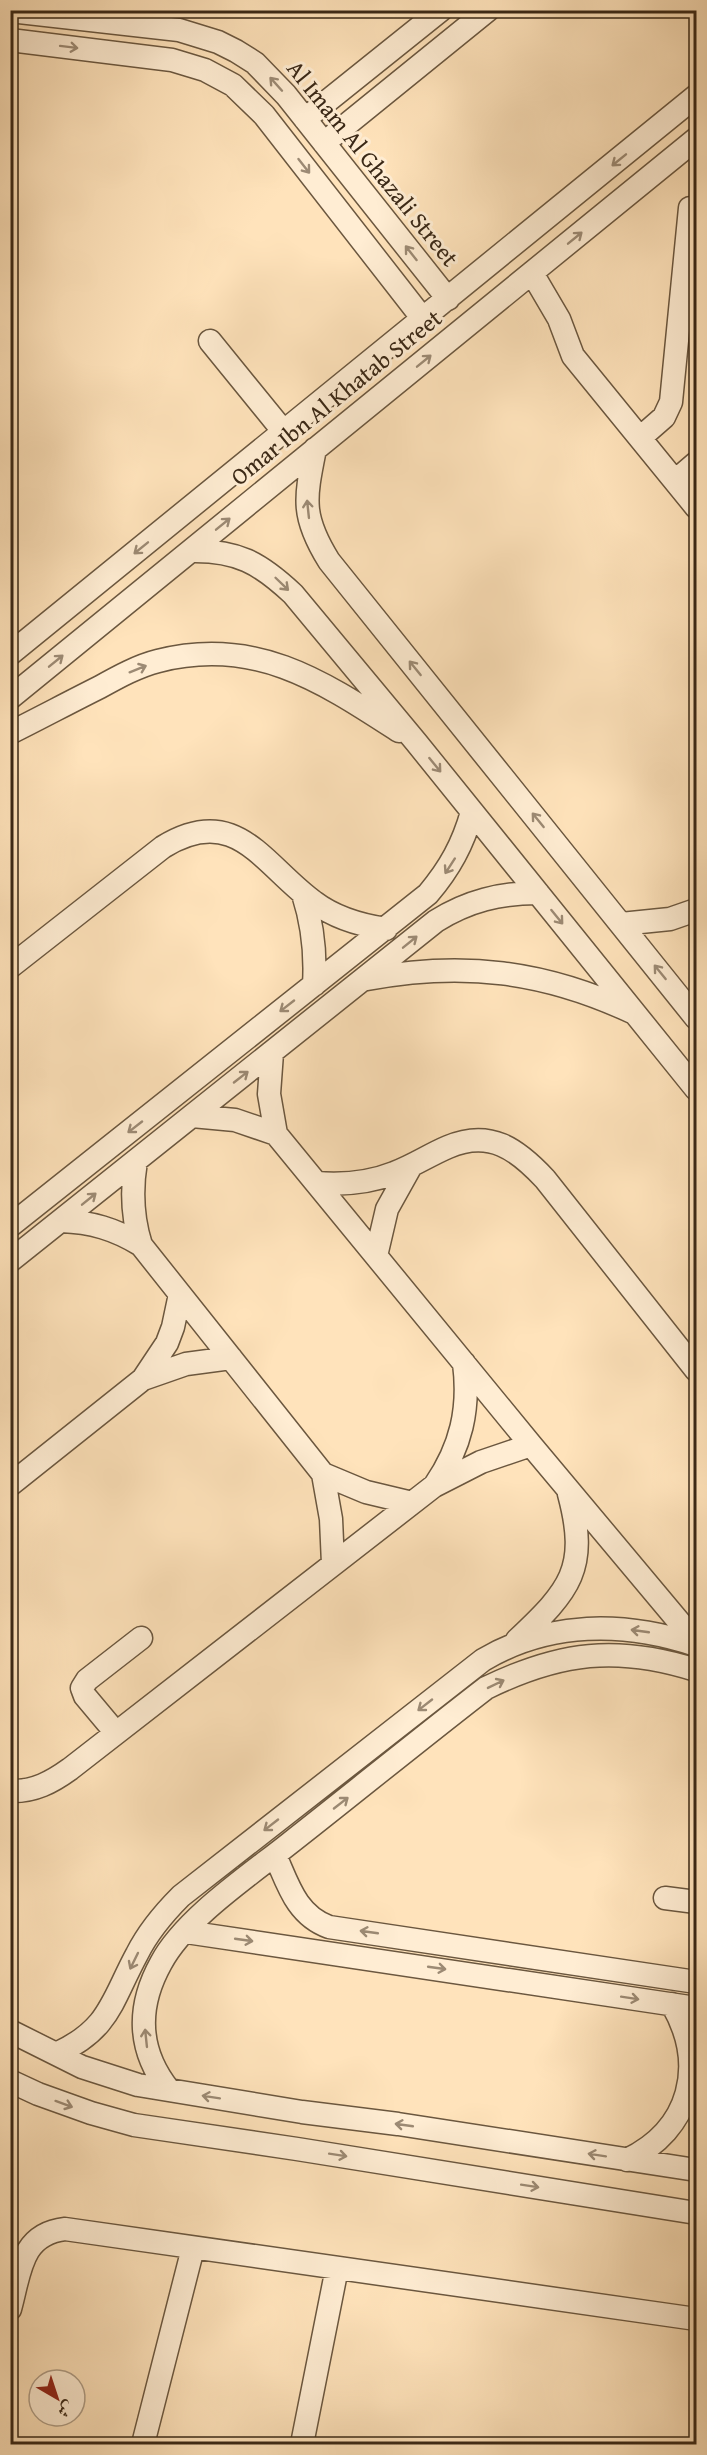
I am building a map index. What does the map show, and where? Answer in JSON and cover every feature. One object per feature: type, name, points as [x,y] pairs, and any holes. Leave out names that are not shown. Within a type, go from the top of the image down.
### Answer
[{"type":"street","points":[[305,119],[441,10]]},
{"type":"street","points":[[324,143],[488,10]]},
{"type":"street","name":"Al Imam Al Ghazali Street","points":[[10,11],[94,16],[179,30],[218,42],[236,51],[263,71],[305,119],[448,299]]},
{"type":"street","points":[[10,40],[172,60],[205,70],[226,81],[260,109],[423,319]]},
{"type":"street","name":"Omar Ibn Al Khatab Street","points":[[10,654],[696,96]]},
{"type":"street","name":"Omar Ibn Al Khatab Street","points":[[10,698],[696,139]]},
{"type":"street","points":[[641,141],[662,167]]},
{"type":"street","points":[[640,438],[664,417],[671,402],[689,209]]},
{"type":"street","points":[[532,273],[559,319],[573,356],[696,507]]},
{"type":"street","points":[[210,341],[284,432]]},
{"type":"street","points":[[378,355],[378,371],[383,377],[389,381],[400,381]]},
{"type":"street","points":[[327,397],[343,403],[348,411],[347,423]]},
{"type":"street","points":[[315,449],[308,488],[307,512],[314,535],[328,561],[696,1015]]},
{"type":"street","points":[[675,481],[696,463]]},
{"type":"street","points":[[191,551],[216,550],[233,555],[270,573],[311,615],[696,1089]]},
{"type":"street","points":[[10,733],[123,675],[157,661],[193,656],[229,655],[265,660],[299,671],[331,687],[416,742]]},
{"type":"street","points":[[10,1226],[428,894],[457,856],[472,812]]},
{"type":"street","points":[[10,968],[164,847],[180,837],[198,831],[218,831],[236,837],[280,870],[303,894],[343,919],[386,929]]},
{"type":"street","points":[[10,1261],[436,921],[454,910],[495,896],[537,893]]},
{"type":"street","points":[[303,894],[314,941],[314,985]]},
{"type":"street","points":[[621,924],[670,919],[696,910]]},
{"type":"street","points":[[363,980],[402,972],[443,969],[483,970],[524,975],[572,988],[638,1015]]},
{"type":"street","points":[[272,1053],[269,1094],[276,1134],[696,1644]]},
{"type":"street","points":[[192,1116],[235,1120],[276,1134]]},
{"type":"street","points":[[317,1183],[355,1184],[374,1180],[411,1166],[449,1146],[470,1141],[490,1141],[510,1147],[526,1159],[545,1179],[696,1370]]},
{"type":"street","points":[[136,1161],[132,1182],[132,1204],[141,1245]]},
{"type":"street","points":[[376,1256],[387,1209],[401,1180],[411,1166]]},
{"type":"street","points":[[61,1221],[103,1226],[141,1245],[323,1474],[331,1519],[333,1564]]},
{"type":"street","points":[[10,1485],[143,1379],[167,1343],[180,1294]]},
{"type":"street","points":[[143,1379],[186,1364],[231,1358]]},
{"type":"street","points":[[434,1486],[456,1449],[463,1428],[466,1406],[464,1363]]},
{"type":"street","points":[[10,1791],[28,1790],[56,1779],[434,1486],[481,1462],[531,1445]]},
{"type":"street","points":[[323,1474],[366,1492],[412,1503]]},
{"type":"street","points":[[511,1645],[551,1606],[572,1576],[578,1556],[578,1534],[568,1490]]},
{"type":"street","points":[[56,2054],[75,2046],[100,2025],[116,2000],[144,1940],[166,1911],[181,1896],[483,1660],[511,1645],[542,1634],[564,1630],[608,1627],[670,1636],[696,1644]]},
{"type":"street","points":[[116,1733],[85,1696],[82,1688],[87,1680],[141,1638]]},
{"type":"street","points":[[169,2090],[156,2074],[148,2056],[144,2017],[153,1979],[167,1953],[223,1895],[486,1688],[518,1673],[559,1659],[595,1654],[630,1656],[675,1663],[696,1670]]},
{"type":"street","points":[[450,1685],[465,1704]]},
{"type":"street","points":[[275,1855],[297,1904],[316,1922],[329,1926],[696,1982]]},
{"type":"street","points":[[665,1898],[696,1902]]},
{"type":"street","points":[[186,1932],[696,2008]]},
{"type":"street","points":[[531,1982],[535,1957]]},
{"type":"street","points":[[627,2160],[657,2142],[679,2115],[691,2083],[694,2066],[687,2033],[672,2004]]},
{"type":"street","points":[[10,2031],[110,2078],[169,2090],[696,2170]]},
{"type":"street","points":[[10,2081],[38,2094],[91,2113],[134,2125],[696,2213]]},
{"type":"street","points":[[297,2149],[302,2112]]},
{"type":"street","points":[[10,2309],[28,2248],[36,2240],[54,2230],[65,2229],[696,2319]]},
{"type":"street","points":[[143,2445],[193,2248]]},
{"type":"street","points":[[302,2445],[337,2268]]}]
